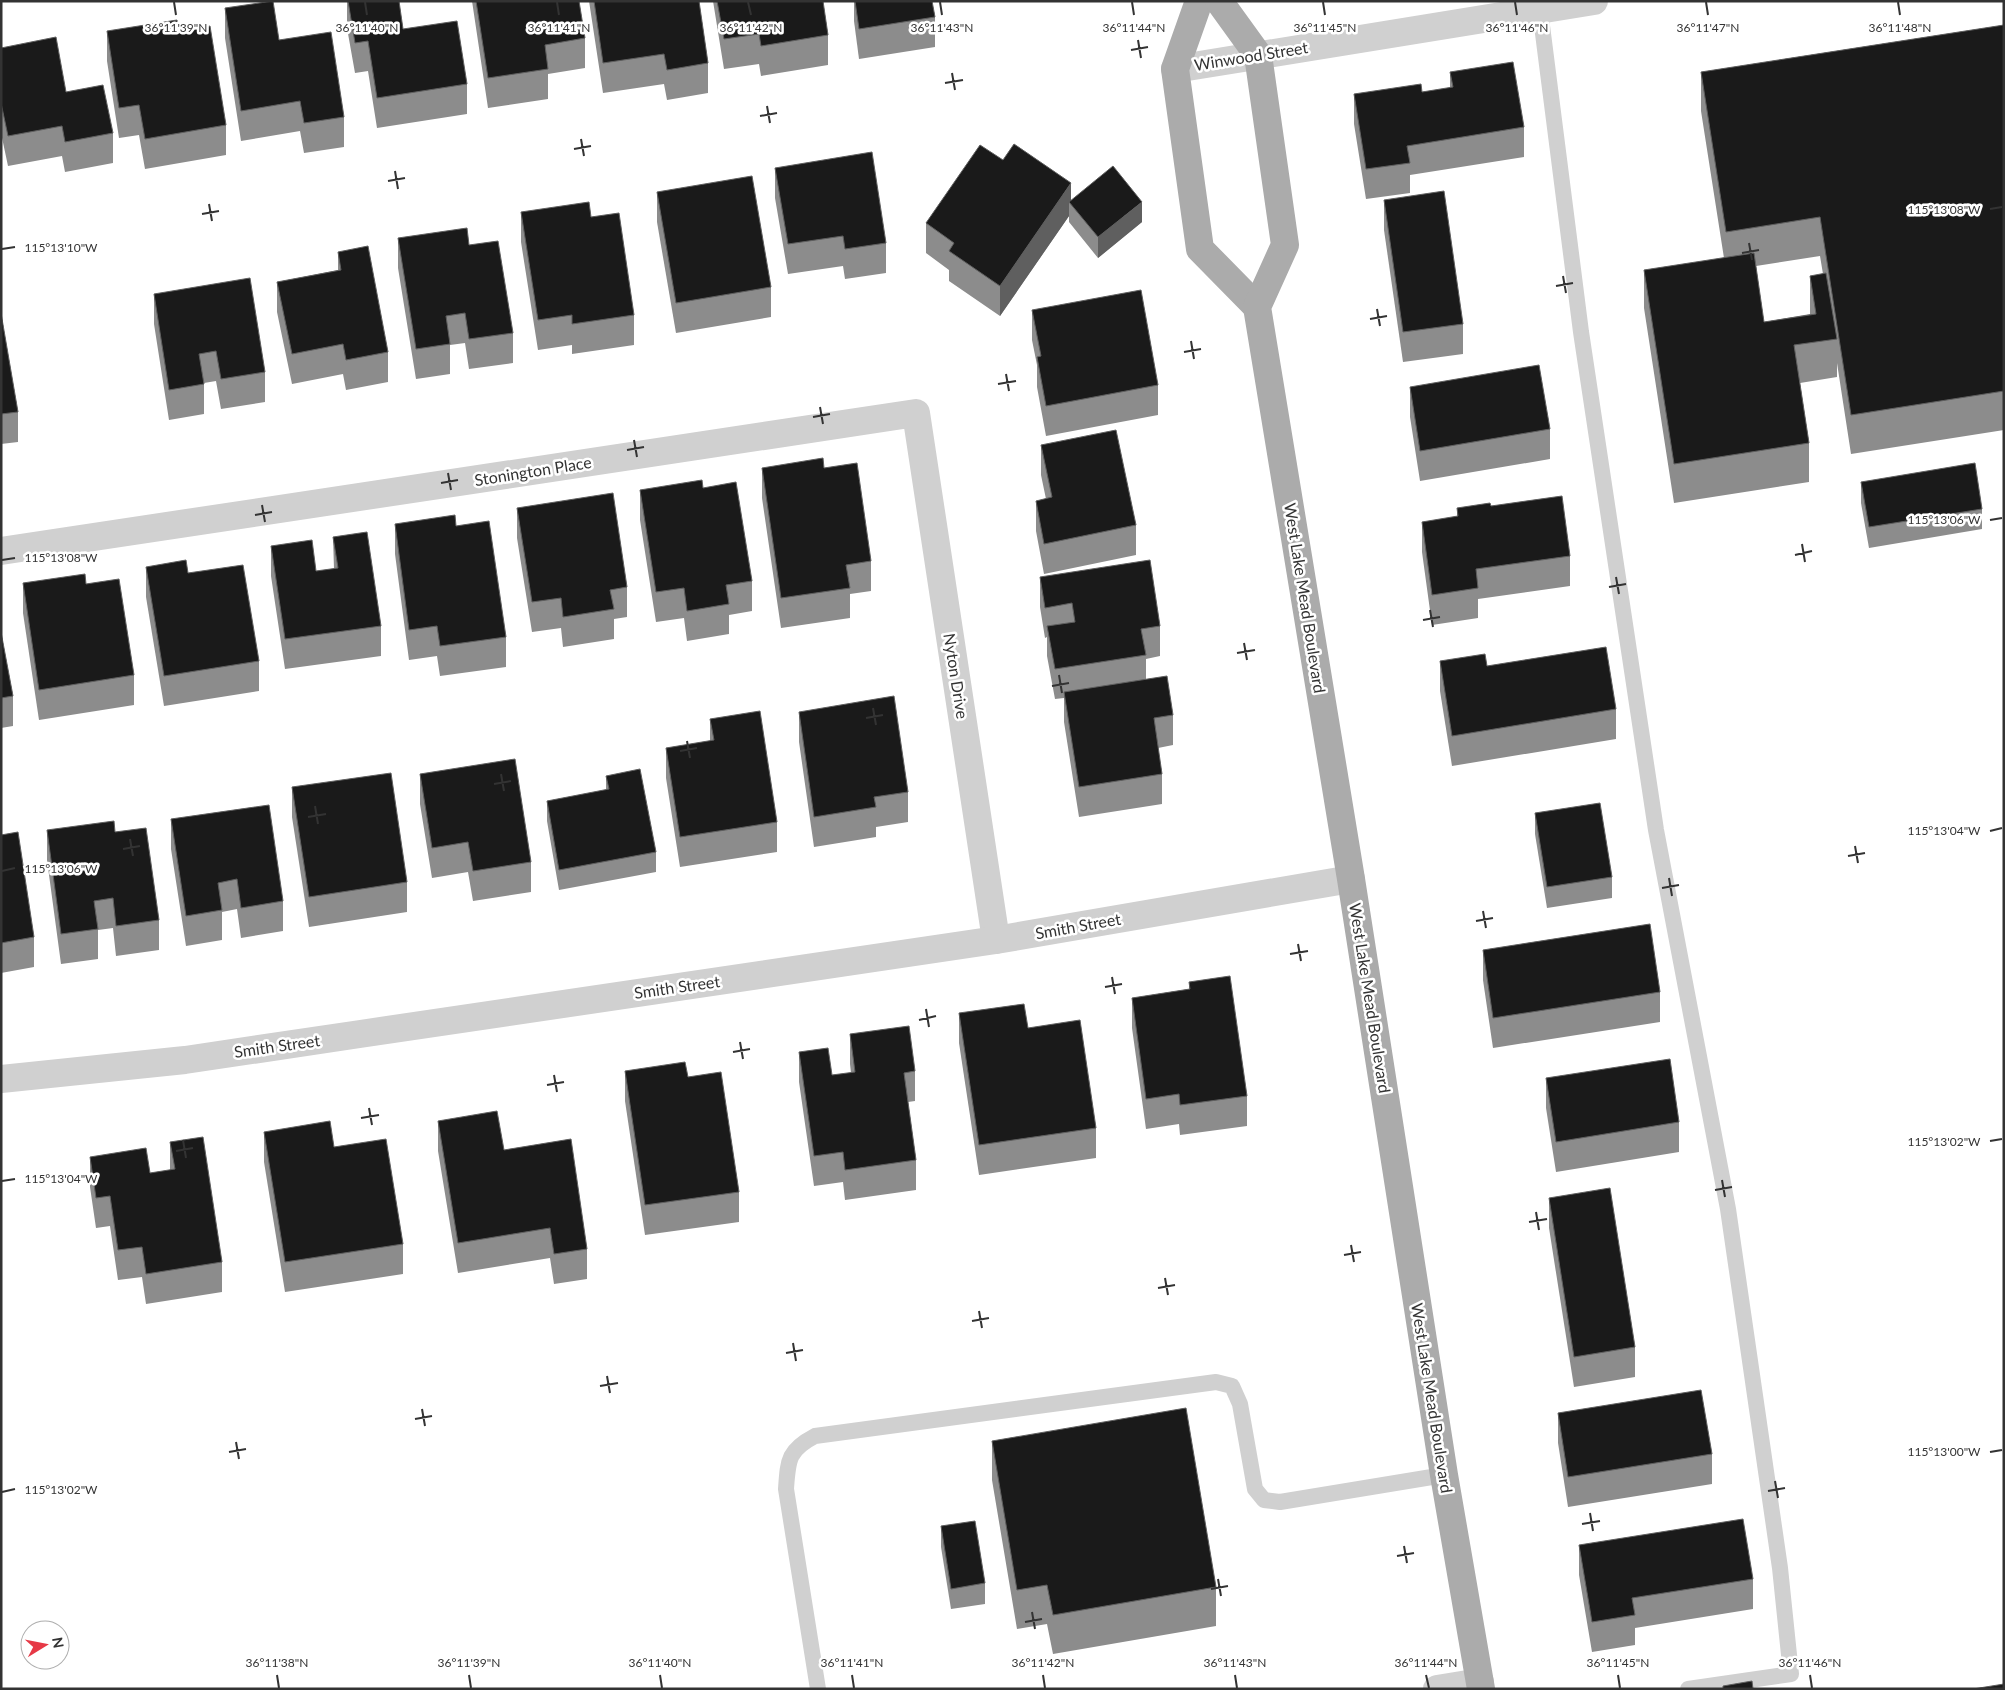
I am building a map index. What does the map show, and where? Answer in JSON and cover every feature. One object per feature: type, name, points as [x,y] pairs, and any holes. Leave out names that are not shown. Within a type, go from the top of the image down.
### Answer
[{"type":"main road","points":[[1199,1],[1174,69],[1200,249],[1257,307],[1285,245],[1258,55],[1219,1]]},
{"type":"main road","name":"West Lake Mead Boulevard","points":[[1257,307],[1351,879],[1444,1475],[1480,1685]]},
{"type":"street","name":"Winwood Street","points":[[1174,69],[1594,1]]},
{"type":"street","name":"Stonington Place","points":[[1,551],[916,413]]},
{"type":"street","name":"Nyton Drive","points":[[916,413],[996,940]]},
{"type":"street","name":"Smith Street","points":[[1,1079],[184,1060],[996,940],[1351,879]]},
{"type":"street","points":[[1436,1689],[1480,1685]]},
{"type":"lane","points":[[1540,10],[1582,342],[1656,830],[1728,1209],[1780,1568],[1791,1674],[1688,1689]]},
{"type":"lane","points":[[818,1689],[786,1490],[787,1466],[797,1445],[815,1436],[1216,1382],[1232,1386],[1240,1404],[1255,1489],[1264,1500],[1280,1502],[1444,1475]]},
{"type":"building","points":[[273,1],[279,40],[331,32],[344,117],[304,123],[300,101],[241,111],[225,8]]},
{"type":"building","points":[[348,1],[399,1],[403,29],[457,21],[467,84],[377,98],[368,41],[355,43]]},
{"type":"building","points":[[476,1],[579,1],[585,38],[545,45],[548,69],[488,78]]},
{"type":"building","points":[[594,1],[699,1],[708,63],[667,70],[664,54],[603,63]]},
{"type":"building","points":[[717,1],[823,1],[828,35],[761,46],[759,34],[724,39]]},
{"type":"building","points":[[855,1],[932,1],[935,17],[859,29]]},
{"type":"building","points":[[177,20],[179,32],[210,26],[226,125],[145,139],[139,105],[119,108],[107,31]]},
{"type":"building","points":[[2004,25],[2004,391],[1851,415],[1820,217],[1726,232],[1701,72]]},
{"type":"building","points":[[56,37],[66,92],[103,85],[113,133],[65,142],[62,126],[8,136],[1,103],[1,48]]},
{"type":"building","points":[[1513,62],[1524,127],[1407,146],[1410,163],[1366,169],[1354,94],[1421,84],[1422,92],[1453,87],[1450,72]]},
{"type":"building","points":[[1014,144],[1071,183],[1000,286],[949,251],[954,243],[926,223],[980,145],[1003,160]]},
{"type":"building","points":[[872,152],[886,243],[845,249],[843,236],[788,244],[775,168]]},
{"type":"building","points":[[1113,166],[1142,202],[1098,237],[1069,202]]},
{"type":"building","points":[[752,176],[771,287],[676,303],[657,192]]},
{"type":"building","points":[[1444,191],[1463,324],[1403,332],[1384,200]]},
{"type":"building","points":[[589,202],[591,217],[619,213],[634,315],[572,324],[572,315],[538,320],[521,212]]},
{"type":"building","points":[[467,228],[469,245],[498,241],[513,333],[469,339],[465,313],[446,316],[450,344],[416,349],[398,238]]},
{"type":"building","points":[[368,246],[388,352],[346,360],[343,344],[292,354],[277,282],[341,270],[338,252]]},
{"type":"building","points":[[1754,253],[1764,322],[1816,314],[1810,276],[1826,273],[1837,339],[1794,345],[1809,443],[1674,464],[1644,270]]},
{"type":"building","points":[[250,278],[265,372],[221,379],[216,351],[199,354],[204,384],[169,390],[154,294]]},
{"type":"building","points":[[1141,290],[1158,385],[1046,406],[1037,357],[1041,356],[1032,310]]},
{"type":"building","points":[[1,313],[18,412],[1,414]]},
{"type":"building","points":[[1539,365],[1550,429],[1420,451],[1410,387]]},
{"type":"building","points":[[1116,430],[1136,525],[1044,544],[1036,501],[1052,497],[1041,445]]},
{"type":"building","points":[[823,458],[824,468],[857,463],[871,561],[846,565],[850,588],[781,598],[762,468]]},
{"type":"building","points":[[1975,463],[1982,509],[1869,527],[1861,482]]},
{"type":"building","points":[[702,480],[703,488],[736,482],[752,581],[726,585],[729,604],[687,611],[684,588],[656,592],[640,490]]},
{"type":"building","points":[[613,493],[627,587],[610,590],[614,609],[563,617],[561,598],[532,602],[517,508]]},
{"type":"building","points":[[1562,496],[1570,556],[1476,569],[1478,588],[1432,595],[1422,522],[1458,516],[1457,508],[1490,503],[1491,506]]},
{"type":"building","points":[[455,515],[456,526],[489,521],[506,637],[440,646],[437,626],[409,630],[395,524]]},
{"type":"building","points":[[367,532],[381,626],[285,639],[271,546],[312,540],[316,571],[338,568],[333,537]]},
{"type":"building","points":[[186,560],[188,573],[243,565],[259,661],[164,676],[146,567]]},
{"type":"building","points":[[1150,560],[1160,626],[1141,629],[1146,655],[1055,669],[1047,626],[1075,622],[1072,603],[1045,608],[1040,577]]},
{"type":"building","points":[[85,574],[86,584],[119,579],[134,675],[39,690],[23,583]]},
{"type":"building","points":[[1,632],[13,696],[1,698]]},
{"type":"building","points":[[1606,647],[1616,709],[1452,736],[1440,661],[1485,654],[1487,666]]},
{"type":"building","points":[[1167,676],[1173,715],[1154,718],[1162,774],[1079,787],[1064,692]]},
{"type":"building","points":[[894,696],[908,792],[874,797],[876,807],[814,817],[799,712]]},
{"type":"building","points":[[760,711],[777,822],[680,837],[666,748],[714,740],[710,719]]},
{"type":"building","points":[[515,759],[531,862],[473,871],[468,842],[432,848],[420,774]]},
{"type":"building","points":[[640,769],[656,852],[559,870],[547,801],[609,789],[606,776]]},
{"type":"building","points":[[391,773],[407,882],[309,897],[292,787]]},
{"type":"building","points":[[1600,803],[1612,877],[1547,887],[1535,813]]},
{"type":"building","points":[[269,805],[283,901],[241,908],[237,879],[218,883],[222,910],[186,916],[171,819]]},
{"type":"building","points":[[114,821],[115,832],[146,828],[159,920],[116,926],[113,898],[94,901],[98,929],[61,934],[47,830]]},
{"type":"building","points":[[18,832],[34,937],[1,943],[1,835]]},
{"type":"building","points":[[1650,924],[1660,992],[1493,1018],[1483,950]]},
{"type":"building","points":[[1230,976],[1247,1096],[1180,1105],[1179,1094],[1146,1099],[1132,998],[1190,989],[1189,982]]},
{"type":"building","points":[[1024,1004],[1028,1028],[1080,1020],[1096,1128],[979,1145],[959,1013]]},
{"type":"building","points":[[909,1026],[915,1071],[904,1073],[916,1160],[845,1170],[843,1152],[814,1156],[799,1052],[828,1048],[832,1075],[855,1072],[850,1034]]},
{"type":"building","points":[[1670,1059],[1679,1122],[1556,1142],[1546,1078]]},
{"type":"building","points":[[685,1062],[688,1077],[721,1072],[739,1192],[645,1205],[625,1071]]},
{"type":"building","points":[[497,1111],[504,1150],[571,1139],[587,1249],[554,1254],[550,1228],[458,1243],[438,1121]]},
{"type":"building","points":[[330,1121],[334,1147],[386,1139],[403,1244],[285,1262],[264,1132]]},
{"type":"building","points":[[203,1137],[222,1262],[146,1274],[142,1247],[118,1250],[110,1196],[96,1198],[90,1157],[146,1148],[150,1173],[175,1169],[170,1142]]},
{"type":"building","points":[[1610,1188],[1635,1347],[1574,1357],[1549,1198]]},
{"type":"building","points":[[1701,1390],[1712,1454],[1568,1477],[1558,1413]]},
{"type":"building","points":[[1186,1408],[1216,1587],[1053,1615],[1047,1585],[1017,1590],[992,1441]]},
{"type":"building","points":[[1743,1519],[1753,1579],[1632,1598],[1635,1615],[1592,1622],[1579,1545]]},
{"type":"building","points":[[975,1521],[985,1583],[951,1589],[941,1526]]},
{"type":"building","points":[[1752,1681],[1753,1689],[1723,1689],[1723,1686]]},
{"type":"building","points":[[2004,1684],[2004,1689],[1973,1689]]}]
